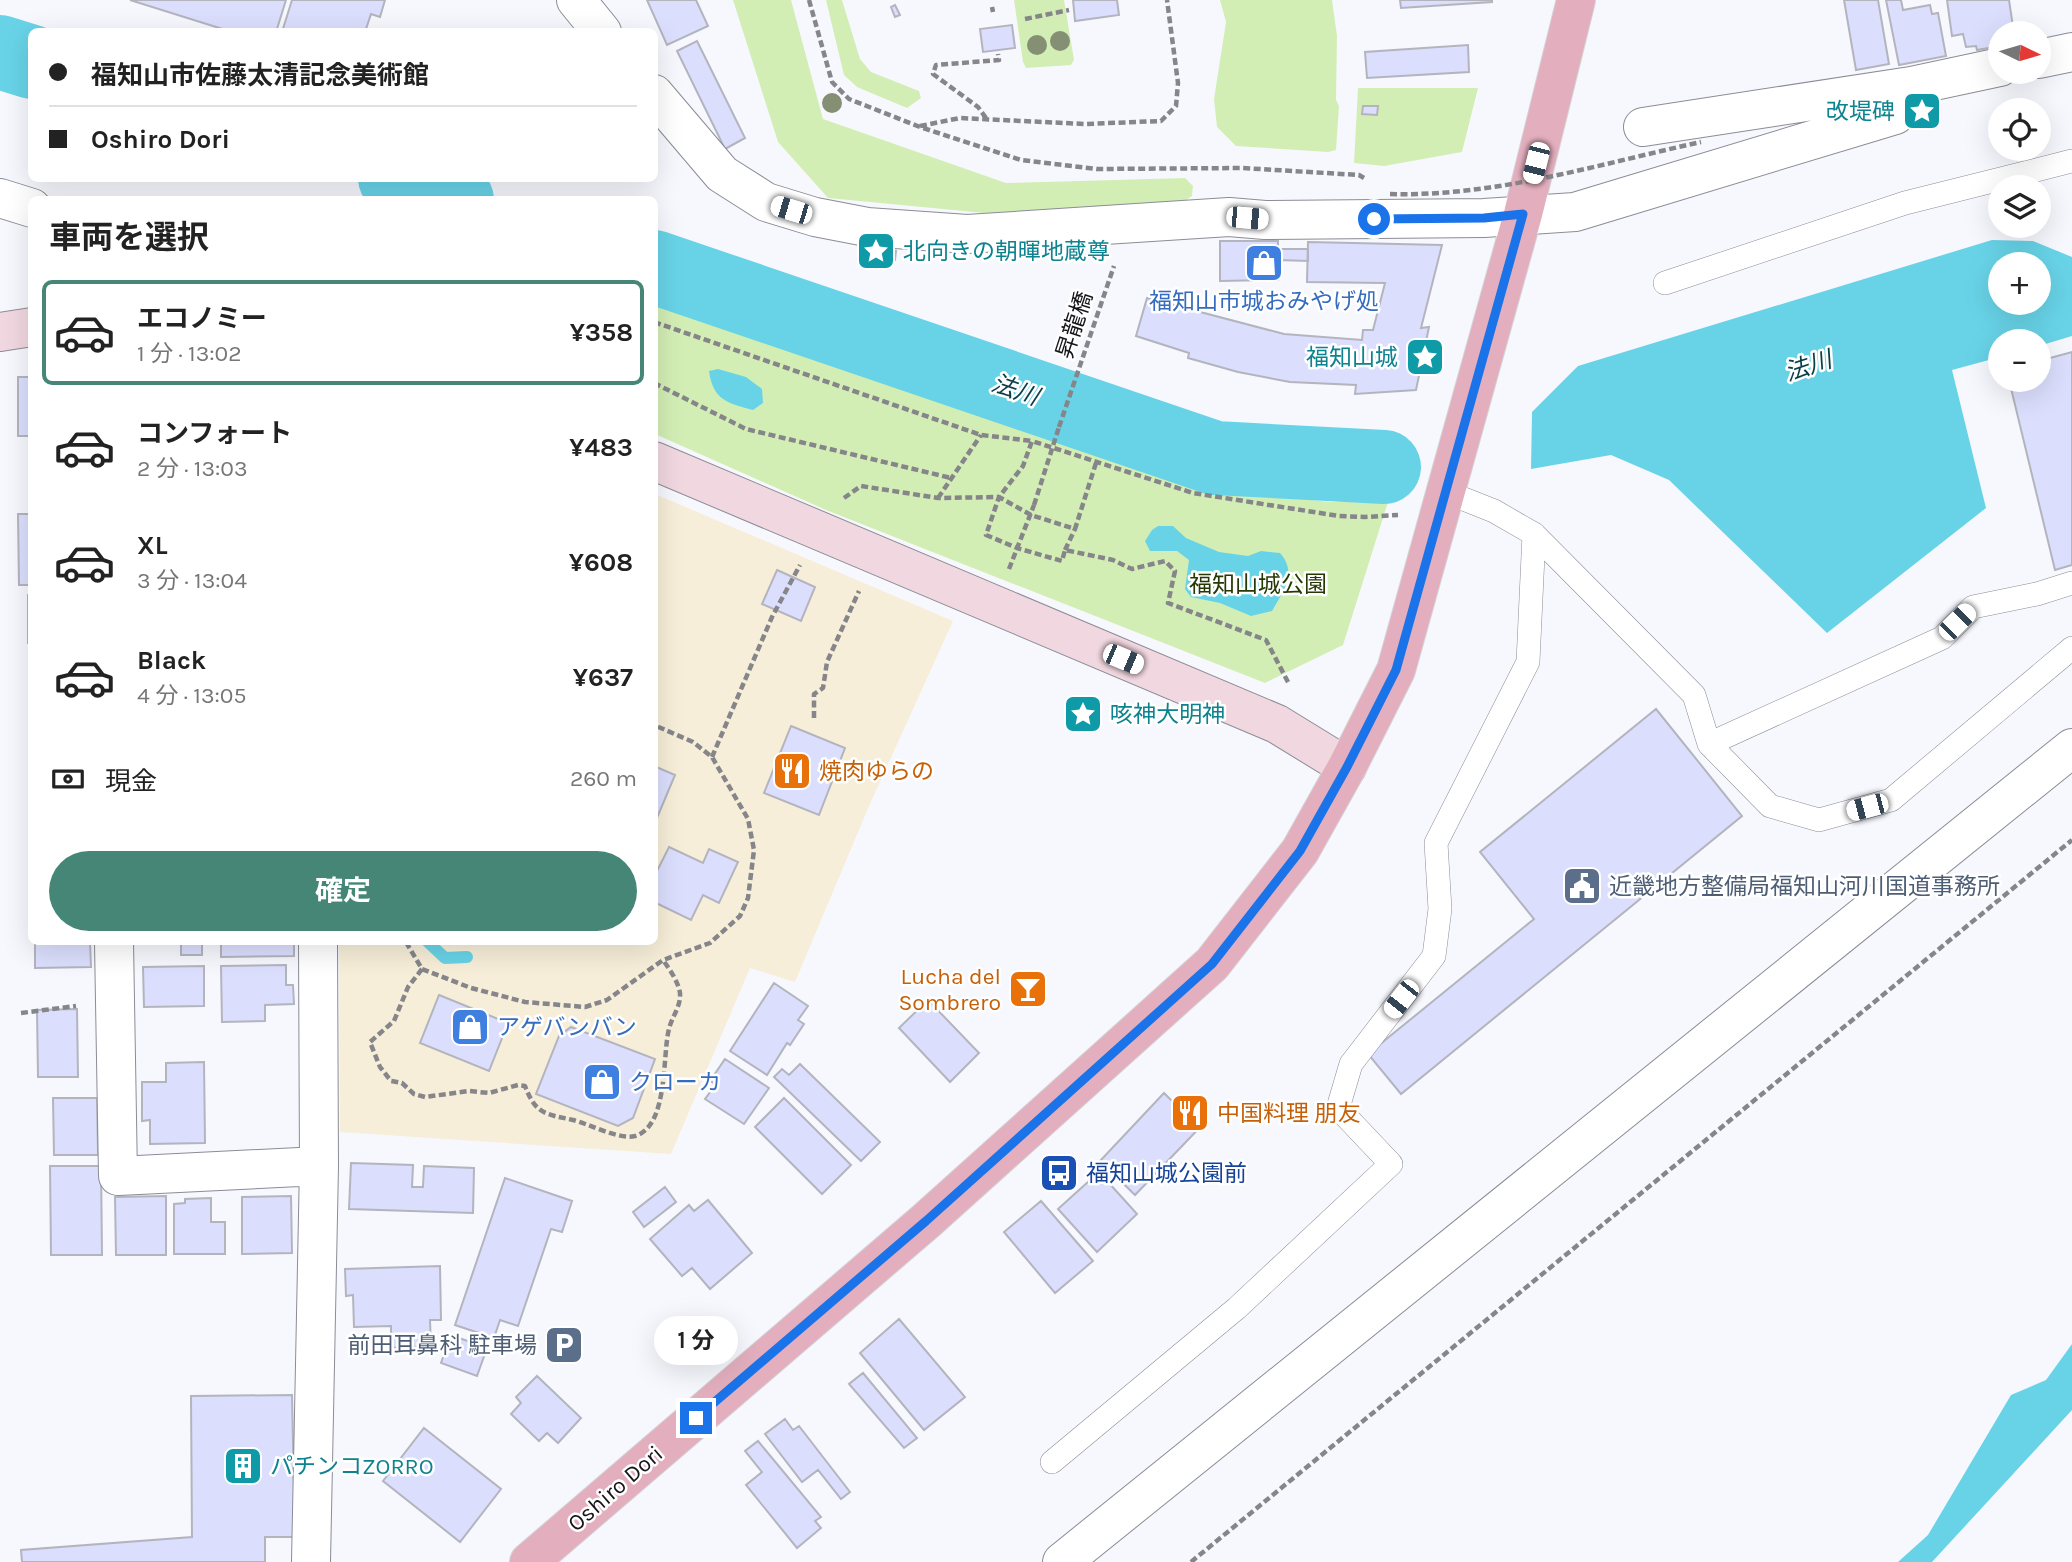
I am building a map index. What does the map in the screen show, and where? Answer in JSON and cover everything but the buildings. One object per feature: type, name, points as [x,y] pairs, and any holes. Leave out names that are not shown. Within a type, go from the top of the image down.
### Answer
[{"type":"main road","name":"Oshiro Dori","points":[[529,1562],[926,1221],[1212,964],[1300,851],[1347,767],[1396,670],[1523,214],[1576,0]]},
{"type":"street","points":[[576,0],[599,28]]},
{"type":"street","points":[[2051,56],[2072,52]]},
{"type":"street","points":[[1643,127],[1911,86],[1988,70]]},
{"type":"street","points":[[658,99],[722,174],[766,202],[867,228],[967,234],[1228,217],[1265,220],[1484,218],[1575,212],[1895,115],[1911,86]]},
{"type":"street","points":[[0,198],[28,207]]},
{"type":"street","points":[[0,332],[28,328]]},
{"type":"street","points":[[658,463],[1277,724],[1347,767]]},
{"type":"street","points":[[1062,1562],[2072,748]]},
{"type":"street","points":[[114,945],[118,1176],[319,1166]]},
{"type":"street","points":[[311,1562],[319,1166],[318,945]]},
{"type":"lane","points":[[1665,283],[1905,203],[2072,161]]},
{"type":"lane","points":[[1446,492],[1494,511],[1534,534],[1694,695],[1709,744],[1770,806],[1819,820],[1891,800],[2072,648]]},
{"type":"lane","points":[[1052,1462],[1237,1308],[1391,1164],[1338,1108],[1351,1064],[1434,956],[1440,909],[1436,843],[1528,662],[1534,534]]},
{"type":"lane","points":[[1709,744],[1942,638],[1973,607],[2037,594],[2072,583]]},
{"type":"path","points":[[809,0],[832,82],[849,99],[920,127],[1021,160],[1097,169],[1242,168],[1333,173],[1359,175],[1369,181]]},
{"type":"path","points":[[920,127],[960,118],[1085,124],[1161,121],[1176,106],[1178,83],[1167,0]]},
{"type":"path","points":[[1025,19],[1069,10]]},
{"type":"path","points":[[987,119],[978,107],[933,74],[936,65],[999,60],[998,54]]},
{"type":"path","points":[[1377,195],[1429,195],[1480,190],[1701,142]]},
{"type":"path","points":[[1380,187],[1390,194]]},
{"type":"path","name":"昇龍橋","points":[[994,605],[1031,515],[1109,276]]},
{"type":"path","points":[[658,324],[981,435],[1032,441],[1193,493],[1339,516],[1399,515]]},
{"type":"path","points":[[658,385],[746,429],[951,478]]},
{"type":"path","points":[[938,499],[981,435]]},
{"type":"path","points":[[1032,441],[1023,466],[999,497],[986,535],[1017,548],[1062,561],[1096,463]]},
{"type":"path","points":[[834,504],[861,486],[938,499],[999,497],[1031,515],[1075,529]]},
{"type":"path","points":[[1065,550],[1113,560],[1132,569],[1166,561],[1175,571],[1168,603],[1266,640],[1293,691]]},
{"type":"path","points":[[712,757],[772,617],[801,563]]},
{"type":"path","points":[[814,718],[814,694],[823,688],[827,662],[860,589]]},
{"type":"path","points":[[408,945],[422,970],[471,988],[526,1002],[585,1007],[607,1000],[663,960],[710,943],[740,916],[748,898],[754,850],[748,819],[712,757],[692,742],[658,727]]},
{"type":"path","points":[[1191,1562],[2072,840]]},
{"type":"path","points":[[422,970],[408,987],[394,1021],[370,1042],[380,1067],[391,1081],[402,1083],[414,1094],[425,1097],[469,1091],[489,1093],[518,1085],[525,1086],[530,1100],[540,1112],[602,1128],[618,1135],[635,1136],[647,1128],[657,1112],[669,1026],[677,1011],[680,995],[675,979],[663,960]]},
{"type":"path","points":[[21,1013],[115,1001]]},
{"type":"shaded area","points":[[658,495],[953,621],[869,806],[795,982],[750,968],[671,1154],[340,1132],[339,945],[658,945]]},
{"type":"green space","points":[[733,0],[791,0],[823,119],[1006,183],[1185,178],[1193,186],[1192,196],[1183,202],[1016,216],[828,198],[778,142]]},
{"type":"green space","points":[[826,0],[842,0],[860,59],[871,72],[919,91],[921,98],[907,108],[857,87],[844,75]]},
{"type":"green space","points":[[1014,0],[1064,0],[1074,60],[1071,65],[1026,68]]},
{"type":"green space","points":[[1220,0],[1332,0],[1337,36],[1336,100],[1339,106],[1336,150],[1328,152],[1236,146],[1217,127],[1214,99],[1226,22]]},
{"type":"green space","points":[[1358,88],[1478,88],[1462,152],[1384,166],[1354,163]]},
{"type":"green space","name":"福知山城公園","points":[[658,304],[1250,493],[1329,502],[1388,502],[1343,645],[1265,683],[826,510],[658,435]]},
{"type":"water","points":[[1992,240],[2033,241],[2072,257],[2072,336],[2051,342],[2051,329],[1988,329],[1988,360],[1952,370],[1986,508],[1827,633],[1669,480],[1611,455],[1531,469],[1532,412],[1578,366]]},
{"type":"water","points":[[718,369],[746,377],[762,389],[763,403],[753,410],[723,399],[714,388],[709,371]]},
{"type":"water","points":[[1158,526],[1173,526],[1186,538],[1219,552],[1248,556],[1261,551],[1280,553],[1288,568],[1288,575],[1284,590],[1272,611],[1251,616],[1220,603],[1191,597],[1185,589],[1189,560],[1177,551],[1150,551],[1145,541]]},
{"type":"water","points":[[2072,1344],[2072,1410],[1932,1562],[1898,1562],[1928,1535],[2011,1395],[2046,1380]]},
{"type":"waterway","name":"法川","points":[[0,52],[28,61]]},
{"type":"waterway","name":"法川","points":[[406,182],[446,196]]},
{"type":"waterway","name":"法川","points":[[658,268],[1215,458],[1384,467]]},
{"type":"waterway","points":[[431,945],[445,958],[467,957]]},
{"type":"place","name":"改堤碑","points":[[1922,111]]},
{"type":"place","name":"北向きの朝暉地蔵尊","points":[[876,251]]},
{"type":"place","name":"福知山市城おみやげ処","points":[[1264,263]]},
{"type":"place","name":"福知山城","points":[[1425,357]]},
{"type":"place","name":"咳神大明神","points":[[1083,714]]},
{"type":"place","name":"焼肉ゆらの","points":[[792,771]]},
{"type":"place","name":"近畿地方整備局福知山河川国道事務所","points":[[1582,886]]},
{"type":"place","name":"Lucha del Sombrero","points":[[1028,989]]},
{"type":"place","name":"アゲバンバン","points":[[470,1027]]},
{"type":"place","name":"クローカ","points":[[602,1082]]},
{"type":"place","name":"中国料理 朋友","points":[[1190,1113]]},
{"type":"place","name":"福知山城公園前","points":[[1059,1173]]},
{"type":"place","name":"前田耳鼻科 駐車場","points":[[564,1345]]},
{"type":"place","name":"パチンコZORRO","points":[[243,1466]]},
{"type":"route","points":[[696,1418],[926,1221],[1212,964],[1300,851],[1347,767],[1396,670],[1523,214],[1484,218],[1374,219]]}]
